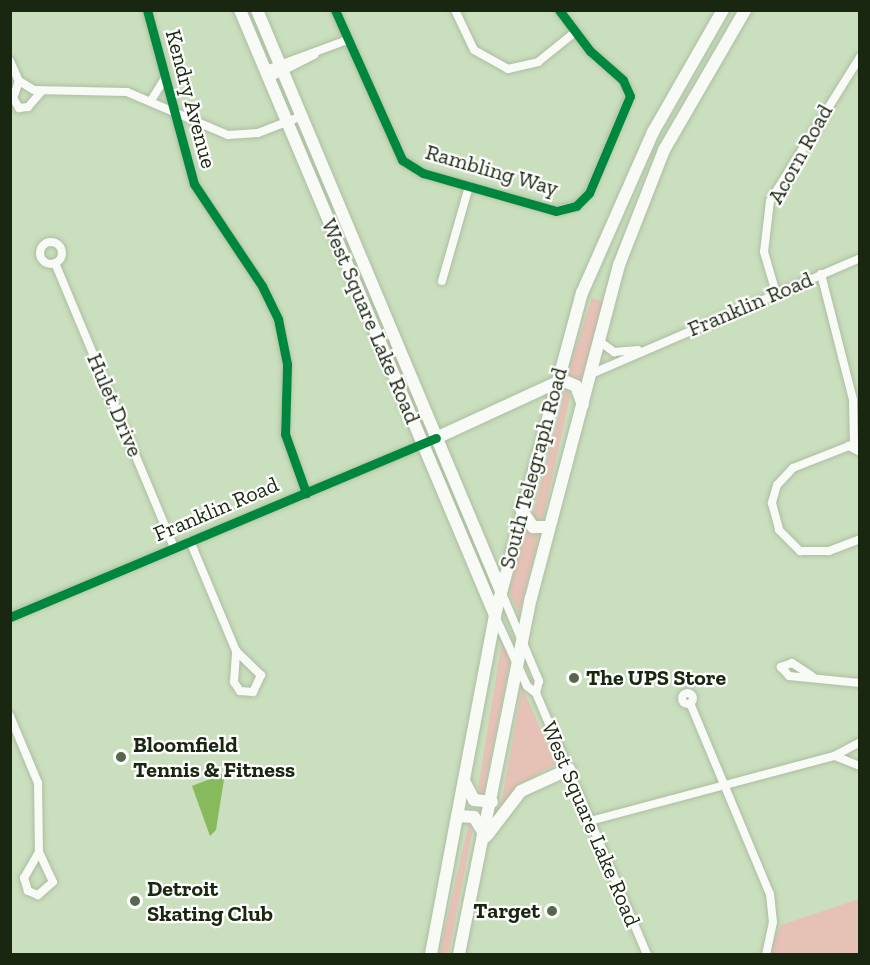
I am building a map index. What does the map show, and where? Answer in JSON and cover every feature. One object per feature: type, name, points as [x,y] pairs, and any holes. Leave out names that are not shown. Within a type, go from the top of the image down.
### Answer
[{"type":"highway","name":"West Square Lake Road","points":[[240,10],[495,615]]},
{"type":"highway","name":"West Square Lake Road","points":[[257,10],[501,591]]},
{"type":"highway","name":"South Telegraph Road","points":[[431,954],[495,615],[521,509],[582,293],[613,219],[673,92],[723,10]]},
{"type":"highway","name":"South Telegraph Road","points":[[459,954],[486,837],[522,639],[549,526],[599,341],[648,184],[690,97],[745,10]]},
{"type":"highway","points":[[556,382],[572,382],[583,405]]},
{"type":"highway","name":"Franklin Road","points":[[436,438],[556,382]]},
{"type":"highway","points":[[521,509],[533,527],[549,526]]},
{"type":"highway","points":[[457,816],[474,817],[486,837],[521,791],[569,769]]},
{"type":"highway","points":[[464,781],[474,800],[492,802]]},
{"type":"street","name":"Kendry Avenue","points":[[147,10],[201,201],[262,286],[278,319],[286,359],[285,434],[306,493]]},
{"type":"street","name":"Rambling Way","points":[[335,10],[396,153],[417,171],[556,211],[576,206],[589,193],[630,96],[623,80],[574,33],[559,10]]},
{"type":"street","points":[[455,10],[474,51],[508,69],[538,62],[574,33]]},
{"type":"street","points":[[268,74],[347,40]]},
{"type":"street","name":"Acorn Road","points":[[776,293],[764,252],[770,201],[860,57]]},
{"type":"street","points":[[10,61],[19,81],[41,92],[106,88],[152,99],[174,111],[234,136],[288,122],[302,116]]},
{"type":"street","points":[[152,99],[166,77]]},
{"type":"street","points":[[19,81],[13,98],[19,108],[28,107],[41,92]]},
{"type":"street","points":[[442,281],[470,186]]},
{"type":"street","name":"Franklin Road","points":[[591,374],[642,350],[860,258]]},
{"type":"street","name":"Hulet Drive","points":[[55,263],[174,548]]},
{"type":"street","points":[[821,274],[853,400],[857,449],[786,472],[772,503],[779,530],[800,551],[829,551],[860,539]]},
{"type":"street","name":"Franklin Road","points":[[599,341],[614,352],[642,350]]},
{"type":"street","name":"Franklin Road","points":[[10,617],[436,438]]},
{"type":"street","points":[[190,541],[236,651],[234,682],[240,691],[253,692],[262,682],[260,671],[236,651]]},
{"type":"street","name":"West Square Lake Road","points":[[501,591],[539,681],[536,693]]},
{"type":"street","name":"West Square Lake Road","points":[[495,615],[517,665],[536,693],[647,954]]},
{"type":"street","points":[[812,676],[860,683]]},
{"type":"street","points":[[690,703],[772,903],[766,954]]},
{"type":"street","points":[[10,716],[38,783],[39,852],[53,882],[38,895],[28,891],[24,878],[39,852]]},
{"type":"street","points":[[590,821],[834,756],[860,742]]},
{"type":"street","points":[[834,756],[860,766]]},
{"type":"shaded area","points":[[592,298],[603,302],[581,382],[567,374]]},
{"type":"shaded area","points":[[566,388],[570,396],[543,519],[536,522],[533,513]]},
{"type":"shaded area","points":[[525,529],[539,536],[519,614],[509,591]]},
{"type":"shaded area","points":[[502,641],[510,662],[483,795],[478,788]]},
{"type":"shaded area","points":[[522,687],[556,764],[517,786],[499,815]]},
{"type":"shaded area","points":[[225,773],[216,830],[210,836],[192,786]]},
{"type":"shaded area","points":[[469,822],[472,833],[449,952],[439,954]]},
{"type":"shaded area","points":[[859,899],[859,954],[768,954],[781,925]]},
{"type":"cycle path","points":[[147,10],[194,184],[262,286],[278,319],[287,364],[285,434],[306,493]]},
{"type":"cycle path","points":[[335,10],[402,160],[423,173],[556,211],[576,206],[589,193],[630,96],[623,80],[590,51],[559,10]]},
{"type":"cycle path","points":[[10,617],[436,438]]},
{"type":"place","name":"The UPS Store","points":[[574,678]]},
{"type":"place","name":"Bloomfield Tennis & Fitness","points":[[121,757]]},
{"type":"place","name":"Detroit Skating Club","points":[[135,901]]},
{"type":"place","name":"Target","points":[[552,911]]}]
